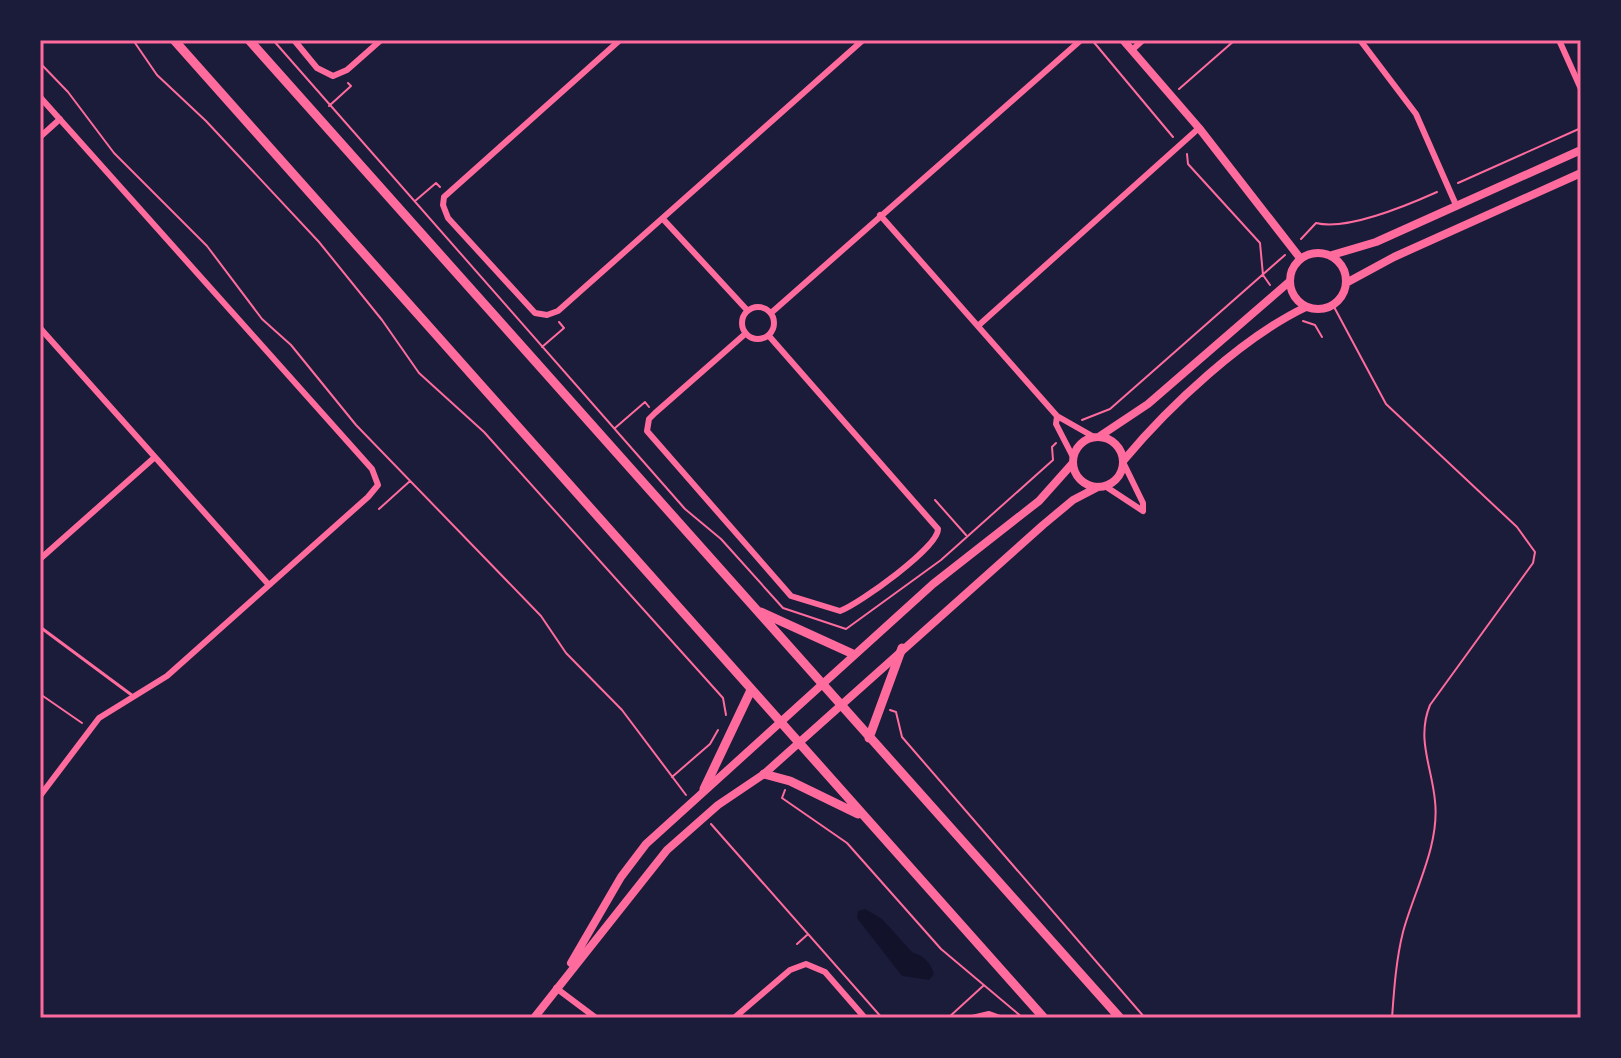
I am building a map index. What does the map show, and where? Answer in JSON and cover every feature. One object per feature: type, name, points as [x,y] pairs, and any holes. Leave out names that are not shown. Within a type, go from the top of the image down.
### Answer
[{"type":"main road","points":[[174,40],[1044,1018]]},
{"type":"main road","points":[[249,40],[1120,1018]]},
{"type":"main road","points":[[754,608],[830,646],[853,654]]},
{"type":"main road","points":[[869,738],[902,648]]},
{"type":"main road","points":[[704,789],[751,690]]},
{"type":"main road","points":[[764,774],[790,781],[865,817]]},
{"type":"street","points":[[294,40],[317,68],[333,76],[340,74],[381,40]]},
{"type":"street","points":[[620,40],[446,194],[445,213],[530,310],[553,314],[863,40]]},
{"type":"street","points":[[771,313],[1081,40]]},
{"type":"street","points":[[1123,40],[1199,128],[1300,258]]},
{"type":"street","points":[[1132,50],[1143,40]]},
{"type":"street","points":[[1360,40],[1416,114],[1456,205]]},
{"type":"street","points":[[1559,40],[1581,89]]},
{"type":"street","points":[[40,97],[376,477],[378,485],[167,676],[99,718],[40,796]]},
{"type":"street","points":[[40,137],[60,119]]},
{"type":"street","points":[[979,325],[1199,128]]},
{"type":"street","points":[[1332,255],[1340,265],[1346,283],[1344,292],[1333,305],[1323,310],[1306,307],[1292,291],[1289,282],[1291,269],[1300,258],[1311,252],[1332,255],[1376,242],[1581,150]]},
{"type":"street","points":[[1346,283],[1394,257],[1581,173]]},
{"type":"street","points":[[880,215],[1057,416],[1117,446],[1143,503],[1143,511],[1102,486],[1083,481],[1072,460],[1057,416]]},
{"type":"street","points":[[663,219],[747,310]]},
{"type":"street","points":[[556,988],[621,877],[646,844],[690,800],[933,584],[1039,501],[1082,443],[1148,404],[1289,282]]},
{"type":"street","points":[[747,310],[759,307],[771,313],[774,323],[769,336]]},
{"type":"street","points":[[534,1018],[667,850],[704,816],[764,774],[1049,519],[1073,500],[1102,486],[1171,410],[1259,333],[1306,307]]},
{"type":"street","points":[[747,310],[741,324],[745,334],[755,340],[769,336]]},
{"type":"street","points":[[40,328],[269,585]]},
{"type":"street","points":[[745,334],[655,413],[646,426],[651,439],[791,596],[832,611],[846,609],[924,552],[937,538],[938,529],[769,336]]},
{"type":"street","points":[[40,343],[47,336]]},
{"type":"street","points":[[40,559],[155,457]]},
{"type":"street","points":[[734,1018],[790,970],[806,964],[825,972],[865,1018]]},
{"type":"street","points":[[556,988],[596,1018]]},
{"type":"street","points":[[972,1018],[984,1014],[1000,1018]]},
{"type":"lane","points":[[40,627],[135,697]]},
{"type":"path","points":[[133,40],[157,75],[206,121],[319,242],[382,320],[419,373],[484,432],[723,698],[728,716],[710,744],[672,778]]},
{"type":"path","points":[[273,40],[685,509],[721,539],[783,608],[846,629],[968,537],[1053,460],[1052,447],[1063,436]]},
{"type":"path","points":[[1172,95],[1235,40]]},
{"type":"path","points":[[40,63],[68,92],[114,153],[207,246],[262,319],[291,345],[356,425],[541,616],[566,653],[622,710],[690,800]]},
{"type":"path","points":[[328,106],[351,86],[340,74]]},
{"type":"path","points":[[1076,426],[1084,418],[1097,417],[1110,409],[1292,248],[1316,223],[1332,227],[1357,223],[1581,128]]},
{"type":"path","points":[[413,202],[436,183],[446,194]]},
{"type":"path","points":[[1333,305],[1386,404],[1517,527],[1535,552],[1533,563],[1430,705],[1424,719],[1422,739],[1436,803],[1434,833],[1402,935],[1392,1018]]},
{"type":"path","points":[[542,348],[564,328],[553,314]]},
{"type":"path","points":[[614,429],[645,402],[655,413]]},
{"type":"path","points":[[379,509],[411,480]]},
{"type":"path","points":[[935,500],[968,537]]},
{"type":"path","points":[[830,646],[841,628]]},
{"type":"path","points":[[40,694],[89,729]]},
{"type":"path","points":[[880,705],[896,712],[902,737],[1145,1018]]},
{"type":"path","points":[[790,781],[782,798],[847,843],[941,949],[1023,1018]]},
{"type":"path","points":[[704,816],[882,1018]]},
{"type":"path","points":[[797,944],[808,935]]},
{"type":"path","points":[[948,1018],[984,985]]},
{"type":"shaded area","points":[[865,909],[882,919],[913,953],[926,960],[934,974],[929,980],[902,976],[857,918],[858,911]]}]
